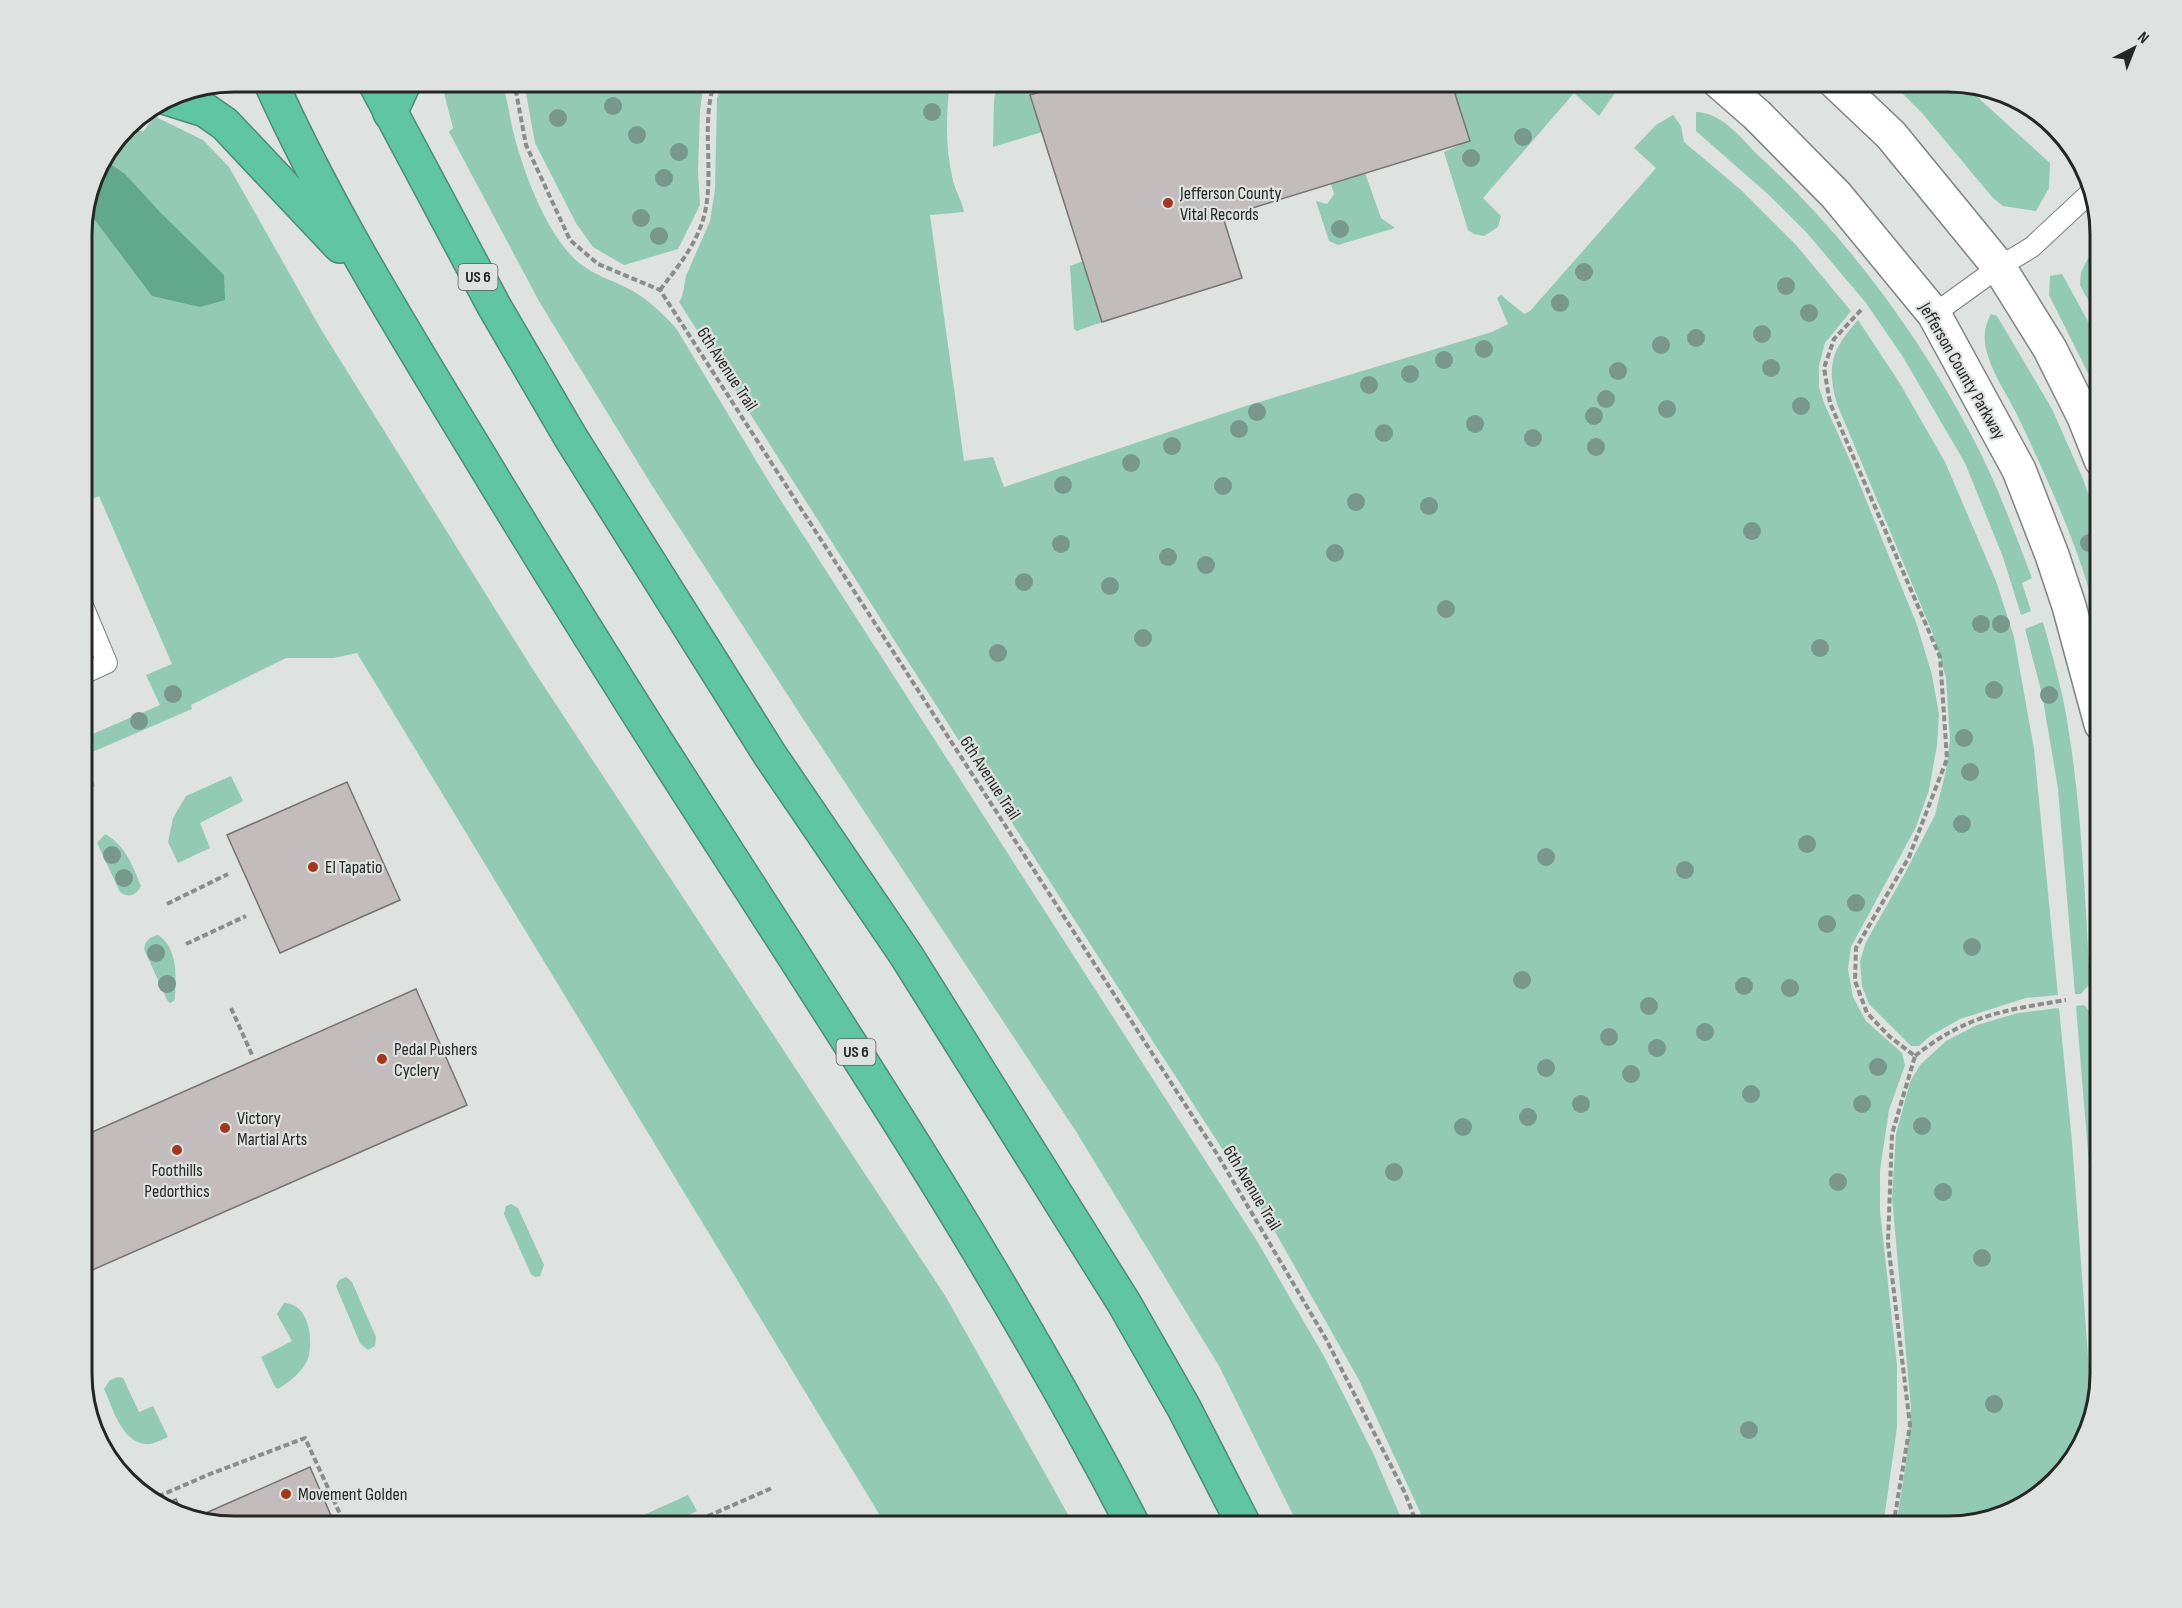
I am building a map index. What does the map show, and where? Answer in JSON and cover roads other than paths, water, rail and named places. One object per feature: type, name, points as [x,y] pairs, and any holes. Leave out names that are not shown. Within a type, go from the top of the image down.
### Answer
[{"type":"highway","name":"US 6","points":[[275,92],[345,232],[376,284],[560,588],[844,1032],[938,1184],[1032,1339],[1128,1516]]},
{"type":"highway","name":"US 6","points":[[380,92],[494,306],[571,438],[770,755],[906,955],[1124,1303],[1184,1408],[1239,1516]]},
{"type":"highway","points":[[390,113],[400,92]]},
{"type":"highway","points":[[179,102],[205,110],[225,124],[376,284]]},
{"type":"street","name":"Jefferson County Parkway","points":[[1731,92],[1757,115],[1836,195],[1934,314],[2019,470],[2052,555],[2090,685]]},
{"type":"street","points":[[1846,92],[1891,135],[1999,267],[2050,349],[2090,432]]},
{"type":"lane","points":[[1934,314],[1999,267],[2032,247],[2086,197]]},
{"type":"lane","points":[[92,627],[107,663],[92,670]]},
{"type":"place","name":"Jefferson County Vital Records","points":[[1168,203]]},
{"type":"place","name":"El Tapatio","points":[[313,867]]},
{"type":"place","name":"Pedal Pushers Cyclery","points":[[382,1059]]},
{"type":"place","name":"Victory Martial Arts","points":[[225,1128]]},
{"type":"place","name":"Foothills Pedorthics","points":[[177,1150]]},
{"type":"place","name":"Movement Golden","points":[[286,1494]]}]
